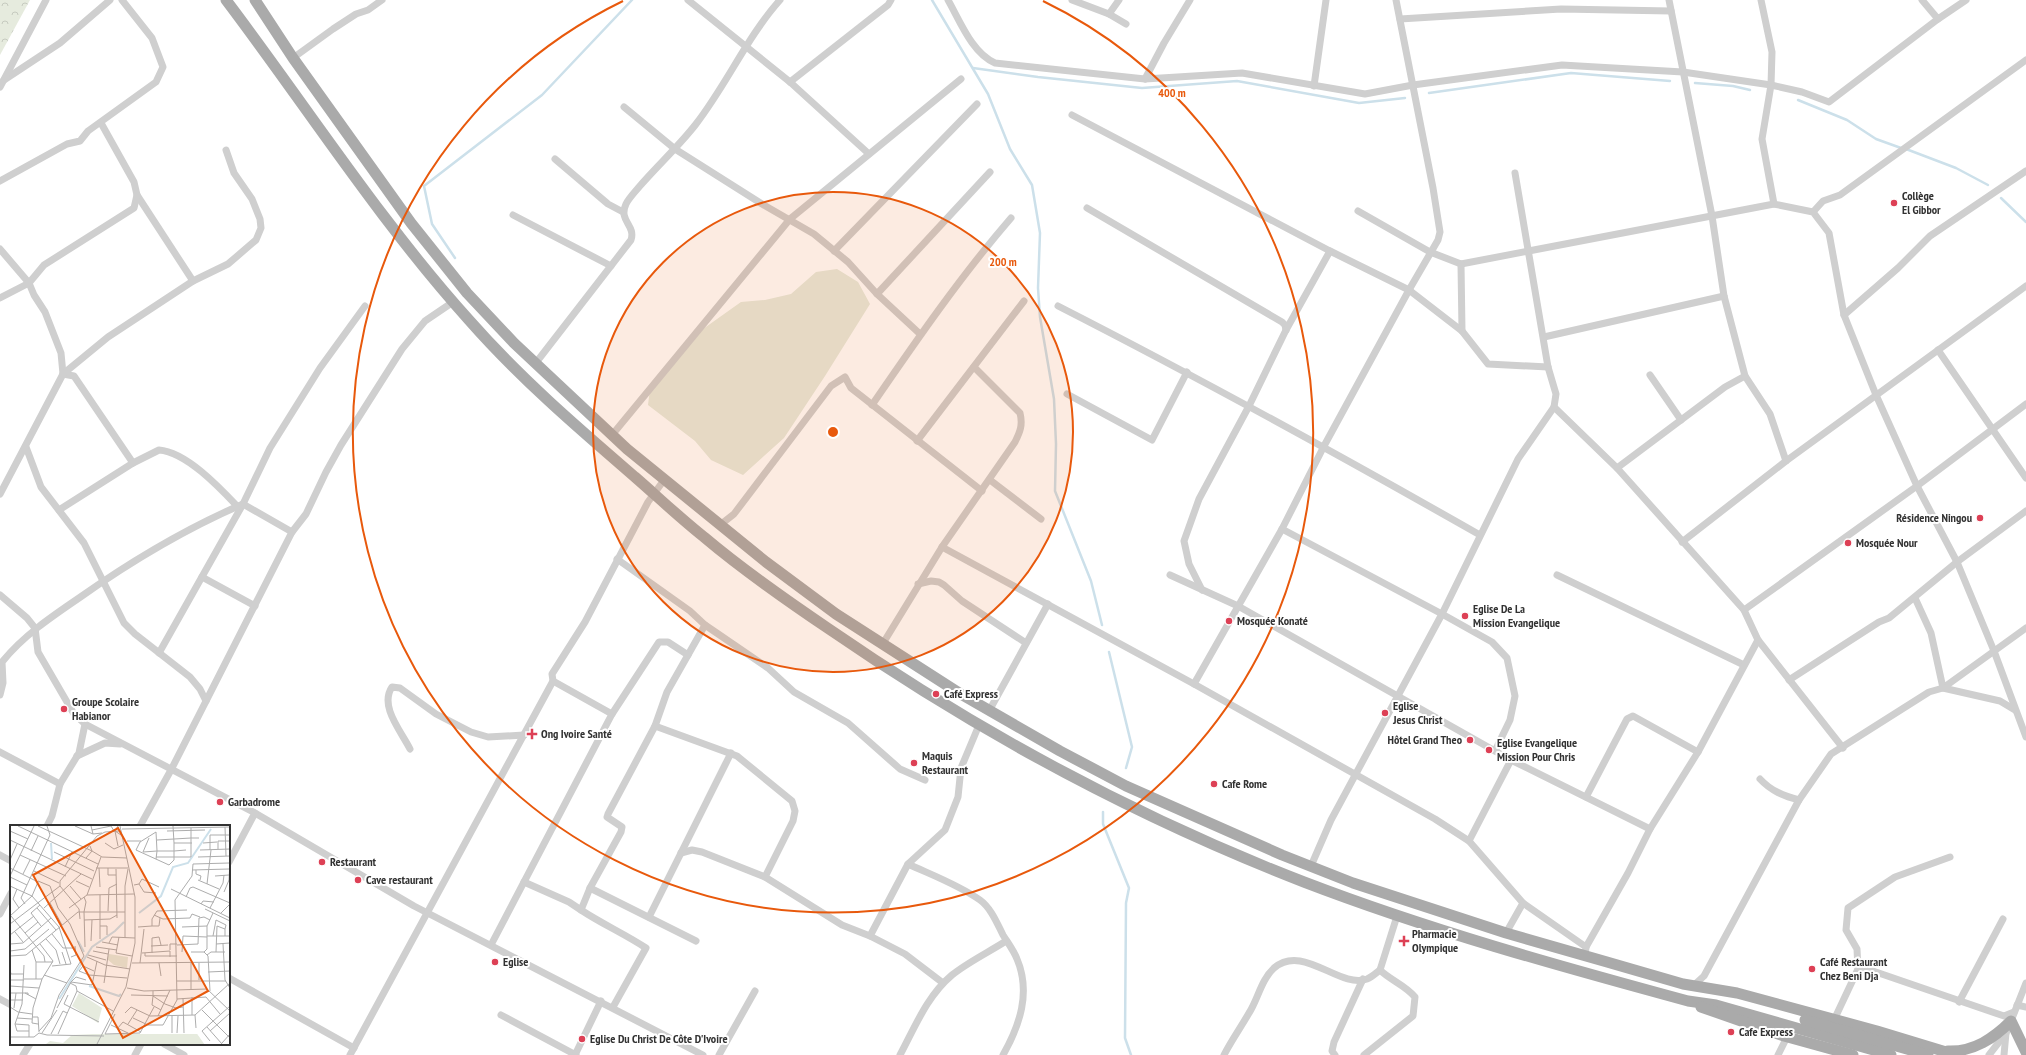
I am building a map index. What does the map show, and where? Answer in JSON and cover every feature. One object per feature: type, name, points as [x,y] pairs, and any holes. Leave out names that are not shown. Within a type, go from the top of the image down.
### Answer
[{"type":"main road","points":[[226,0],[322,132],[423,266],[453,302],[511,366],[539,394],[704,538],[792,604],[877,663],[940,702],[1051,766],[1118,800],[1204,840],[1304,882],[1397,916],[1515,952],[1688,1001],[1716,1005],[1891,1055]]},
{"type":"main road","points":[[255,0],[293,58],[411,223],[462,288],[535,364],[612,435],[664,480],[772,567],[836,614],[882,645],[989,711],[1126,786],[1209,824],[1353,883],[1506,933],[1585,952],[1730,999],[1928,1055]]},
{"type":"main road","points":[[1693,986],[1737,993],[1956,1055]]},
{"type":"main road","points":[[1688,1001],[1712,1012],[1784,1036],[1853,1055]]},
{"type":"main road","points":[[1943,1051],[1957,1051],[1978,1045],[1998,1033],[2014,1013]]},
{"type":"main road","points":[[2014,1013],[2026,1052]]},
{"type":"street","points":[[0,88],[46,0]]},
{"type":"street","points":[[4,80],[60,43],[110,0]]},
{"type":"street","points":[[0,181],[67,144],[80,141],[88,131],[156,82],[163,67],[152,38],[122,0]]},
{"type":"street","points":[[293,58],[333,28],[356,14],[368,10],[382,0]]},
{"type":"street","points":[[688,0],[790,82],[869,154]]},
{"type":"street","points":[[535,364],[633,236],[632,231],[624,217],[623,212],[626,202],[652,172],[675,149],[709,108],[746,48],[780,0]]},
{"type":"street","points":[[790,82],[888,5],[891,0]]},
{"type":"street","points":[[948,0],[967,34],[980,53],[985,59],[995,63],[1145,79],[1242,73],[1365,94],[1413,85],[1562,65],[1683,72],[1771,85],[1802,92],[1829,102],[1938,19],[1966,0]]},
{"type":"street","points":[[1072,0],[1109,14],[1126,24]]},
{"type":"street","points":[[1109,14],[1119,0]]},
{"type":"street","points":[[1145,79],[1164,42],[1190,0]]},
{"type":"street","points":[[1314,86],[1326,0]]},
{"type":"street","points":[[1194,684],[1282,529],[1324,446],[1438,240],[1440,232],[1396,0]]},
{"type":"street","points":[[1669,0],[1712,216],[1724,296],[1745,376],[1770,414],[1786,461]]},
{"type":"street","points":[[1761,0],[1772,52],[1771,85],[1762,139],[1774,204]]},
{"type":"street","points":[[1922,0],[1938,19]]},
{"type":"street","points":[[1400,19],[1561,9],[1671,11]]},
{"type":"street","points":[[1813,212],[1823,201],[1840,195],[2026,60]]},
{"type":"street","points":[[612,435],[790,219],[961,79]]},
{"type":"street","points":[[834,251],[977,104]]},
{"type":"street","points":[[624,106],[675,149],[762,204],[814,234],[853,267],[877,294],[920,334]]},
{"type":"street","points":[[1072,115],[1330,252],[1409,290],[1462,331],[1488,364],[1548,367]]},
{"type":"street","points":[[101,123],[134,182],[137,196],[193,281]]},
{"type":"street","points":[[0,494],[63,374],[108,337],[193,281],[228,264],[256,240],[261,228],[260,219],[252,199],[234,173],[226,150]]},
{"type":"street","points":[[555,159],[608,204],[623,212]]},
{"type":"street","points":[[1844,315],[1898,268],[1930,236],[2026,171]]},
{"type":"street","points":[[877,294],[990,172]]},
{"type":"street","points":[[1311,866],[1330,820],[1442,614],[1518,460],[1554,407],[1556,394],[1548,367],[1516,173]]},
{"type":"street","points":[[0,298],[29,283],[44,265],[134,208],[137,196]]},
{"type":"street","points":[[1358,211],[1430,252],[1461,264],[1530,252],[1774,204],[1813,212],[1829,233],[1844,315],[1876,395],[1917,486],[1957,562],[1994,651],[2026,737]]},
{"type":"street","points":[[1087,208],[1282,322],[1285,325],[1286,330]]},
{"type":"street","points":[[514,215],[611,266]]},
{"type":"street","points":[[872,405],[920,334],[985,248],[1011,218]]},
{"type":"street","points":[[0,249],[29,283],[61,353],[63,374]]},
{"type":"street","points":[[1202,590],[1190,564],[1184,541],[1199,499],[1249,406],[1286,330],[1330,252]]},
{"type":"street","points":[[1461,264],[1462,331]]},
{"type":"street","points":[[1682,542],[1786,461],[2026,286]]},
{"type":"street","points":[[1544,337],[1724,296]]},
{"type":"street","points":[[918,441],[1024,301]]},
{"type":"street","points":[[141,825],[171,770],[292,532],[306,514],[341,445],[402,349],[425,321],[453,302]]},
{"type":"street","points":[[159,654],[202,577],[270,448],[299,399],[365,306]]},
{"type":"street","points":[[1058,306],[1187,372],[1324,446],[1480,535]]},
{"type":"street","points":[[1938,350],[2026,478]]},
{"type":"street","points":[[882,645],[942,547],[1015,442],[1022,422],[1020,413],[1014,406],[974,368]]},
{"type":"street","points":[[1067,394],[1152,440],[1187,372]]},
{"type":"street","points":[[63,374],[74,376],[133,463]]},
{"type":"street","points":[[1650,375],[1681,420]]},
{"type":"street","points":[[1617,468],[1725,387],[1745,376]]},
{"type":"street","points":[[720,525],[734,514],[831,386],[845,377],[851,388],[982,491]]},
{"type":"street","points":[[1744,610],[1917,486],[2026,404]]},
{"type":"street","points":[[1554,407],[1617,468],[1744,610],[1758,640],[1843,748]]},
{"type":"street","points":[[26,447],[41,488],[84,543],[102,582],[124,623],[159,654],[190,677],[200,689],[206,701]]},
{"type":"street","points":[[59,510],[133,463],[159,450],[172,454],[206,476],[240,505],[292,532]]},
{"type":"street","points":[[350,1055],[553,681],[552,674],[585,622],[617,558],[653,493],[664,480]]},
{"type":"street","points":[[990,480],[1041,519]]},
{"type":"street","points":[[0,695],[4,683],[2,662],[35,628],[102,582],[153,550],[240,505]]},
{"type":"street","points":[[1789,680],[1879,622],[1889,618],[1957,562],[2026,511]]},
{"type":"street","points":[[1282,529],[1492,642],[1507,658],[1515,696],[1510,720],[1495,752]]},
{"type":"street","points":[[942,547],[1194,684],[1435,819],[1469,841],[1523,903],[1585,952],[1650,829],[1698,752],[1758,640]]},
{"type":"street","points":[[617,558],[690,611],[705,625],[768,668],[794,692],[848,723],[900,769],[925,780]]},
{"type":"street","points":[[1170,575],[1238,606],[1495,752],[1650,829]]},
{"type":"street","points":[[1557,575],[1744,665]]},
{"type":"street","points":[[202,577],[255,606]]},
{"type":"street","points":[[918,584],[931,581],[944,584],[968,605],[1026,643]]},
{"type":"street","points":[[0,595],[27,618],[35,628],[38,652],[74,714],[86,724],[255,813],[388,892],[704,1055]]},
{"type":"street","points":[[1915,598],[1931,633],[1943,688]]},
{"type":"street","points":[[989,711],[1048,604]]},
{"type":"street","points":[[581,910],[590,888],[621,832],[622,827],[607,817],[608,814],[655,726],[667,692],[705,625]]},
{"type":"street","points":[[1693,986],[1704,976],[1799,800],[1831,754],[1843,748],[1929,692],[1943,688],[2026,628]]},
{"type":"street","points":[[491,945],[612,714],[659,642],[668,642],[688,655]]},
{"type":"street","points":[[553,681],[612,714]]},
{"type":"street","points":[[410,749],[388,708],[387,694],[392,687],[400,688],[436,714],[476,734],[488,737],[524,734]]},
{"type":"street","points":[[1943,688],[2000,702],[2015,710]]},
{"type":"street","points":[[1586,797],[1627,719],[1633,716],[1698,752]]},
{"type":"street","points":[[47,825],[52,816],[60,784],[77,756],[82,744],[86,724]]},
{"type":"street","points":[[870,936],[908,864],[945,830],[958,796],[961,768],[979,725]]},
{"type":"street","points":[[655,726],[731,753],[792,802],[795,815],[793,822],[764,877]]},
{"type":"street","points":[[77,756],[105,743],[122,744]]},
{"type":"street","points":[[0,752],[60,784]]},
{"type":"street","points":[[649,916],[731,753]]},
{"type":"street","points":[[1469,841],[1511,760]]},
{"type":"street","points":[[1760,779],[1768,788],[1783,796],[1799,800]]},
{"type":"street","points":[[230,860],[255,813]]},
{"type":"street","points":[[681,853],[692,850],[702,852],[764,877],[842,925],[870,936],[905,954],[943,983]]},
{"type":"street","points":[[0,855],[10,860]]},
{"type":"street","points":[[1834,1020],[1858,968],[1857,950],[1846,930],[1848,908],[1895,877],[1950,857]]},
{"type":"street","points":[[908,864],[981,900],[993,915],[1017,959],[1024,994],[1021,1015],[1013,1037],[1003,1055]]},
{"type":"street","points":[[524,882],[569,902],[600,923],[616,930],[646,948],[612,1007]]},
{"type":"street","points":[[590,888],[696,940]]},
{"type":"street","points":[[0,914],[10,895]]},
{"type":"street","points":[[1506,933],[1523,903]]},
{"type":"street","points":[[1224,1055],[1250,1012],[1264,982],[1274,968],[1284,962],[1299,961],[1347,978],[1367,979],[1380,970],[1397,916]]},
{"type":"street","points":[[1960,1002],[2003,919]]},
{"type":"street","points":[[900,1055],[925,1008],[943,983],[953,974],[1006,941]]},
{"type":"street","points":[[1858,968],[1870,970],[2004,1016],[2026,1007]]},
{"type":"street","points":[[1364,1055],[1413,1016],[1415,997],[1409,990],[1385,975],[1380,970]]},
{"type":"street","points":[[230,979],[354,1048]]},
{"type":"street","points":[[1335,1055],[1332,1051],[1334,1042],[1363,979]]},
{"type":"street","points":[[1989,1055],[2006,1033],[2026,983]]},
{"type":"street","points":[[719,1055],[755,991]]},
{"type":"street","points":[[0,999],[10,1004]]},
{"type":"street","points":[[501,1015],[575,1055],[601,1001]]},
{"type":"street","points":[[2004,1055],[2006,1033]]},
{"type":"street","points":[[1778,1055],[1786,1039],[1784,1036]]},
{"type":"street","points":[[136,1055],[141,1045]]},
{"type":"street","points":[[166,1045],[184,1055]]},
{"type":"street","points":[[23,1055],[29,1049]]},
{"type":"green space","points":[[0,0],[30,0],[0,55]]},
{"type":"green space","points":[[837,269],[858,282],[870,304],[784,438],[743,475],[711,460],[695,441],[648,405],[650,389],[703,329],[741,302],[765,300],[791,294],[816,272]]},
{"type":"waterway","points":[[455,258],[432,224],[424,186],[542,95],[632,0]]},
{"type":"waterway","points":[[932,0],[988,94],[1010,149],[1032,185],[1040,233],[1038,288],[1040,317],[1054,399],[1056,444],[1055,491],[1091,581],[1102,625]]},
{"type":"waterway","points":[[973,68],[1038,77],[1142,88],[1237,81],[1359,103],[1405,98]]},
{"type":"waterway","points":[[1429,93],[1571,73],[1670,81]]},
{"type":"waterway","points":[[1695,83],[1733,86],[1750,90]]},
{"type":"waterway","points":[[1798,100],[1847,120],[1876,139],[1901,148]]},
{"type":"waterway","points":[[1906,149],[1956,168],[1988,185]]},
{"type":"waterway","points":[[2001,198],[2026,222]]},
{"type":"waterway","points":[[1109,652],[1132,747],[1126,768]]},
{"type":"waterway","points":[[1103,812],[1103,824],[1129,888],[1126,903],[1125,1038],[1131,1055]]},
{"type":"place","name":"Collège El Gibbor","points":[[1894,203]]},
{"type":"place","name":"Résidence Ningou","points":[[1980,518]]},
{"type":"place","name":"Mosquée Nour","points":[[1848,543]]},
{"type":"place","name":"Eglise De La Mission Evangelique","points":[[1465,616]]},
{"type":"place","name":"Mosquée Konaté","points":[[1229,621]]},
{"type":"place","name":"Café Express","points":[[936,694]]},
{"type":"place","name":"Groupe Scolaire Habianor","points":[[64,709]]},
{"type":"place","name":"Eglise Jesus Christ","points":[[1385,713]]},
{"type":"place","name":"Ong Ivoire Santé","points":[[532,734]]},
{"type":"place","name":"Hôtel Grand Theo","points":[[1470,740]]},
{"type":"place","name":"Eglise Evangelique Mission Pour Chris","points":[[1489,750]]},
{"type":"place","name":"Maquis Restaurant","points":[[914,763]]},
{"type":"place","name":"Cafe Rome","points":[[1214,784]]},
{"type":"place","name":"Garbadrome","points":[[220,802]]},
{"type":"place","name":"Restaurant","points":[[322,862]]},
{"type":"place","name":"Cave restaurant","points":[[358,880]]},
{"type":"place","name":"Pharmacie Olympique","points":[[1404,941]]},
{"type":"place","name":"Eglise","points":[[495,962]]},
{"type":"place","name":"Café Restaurant Chez Beni Dja","points":[[1812,969]]},
{"type":"place","name":"Cafe Express","points":[[1731,1032]]},
{"type":"place","name":"Eglise Du Christ De Côte D'Ivoire","points":[[582,1039]]}]
